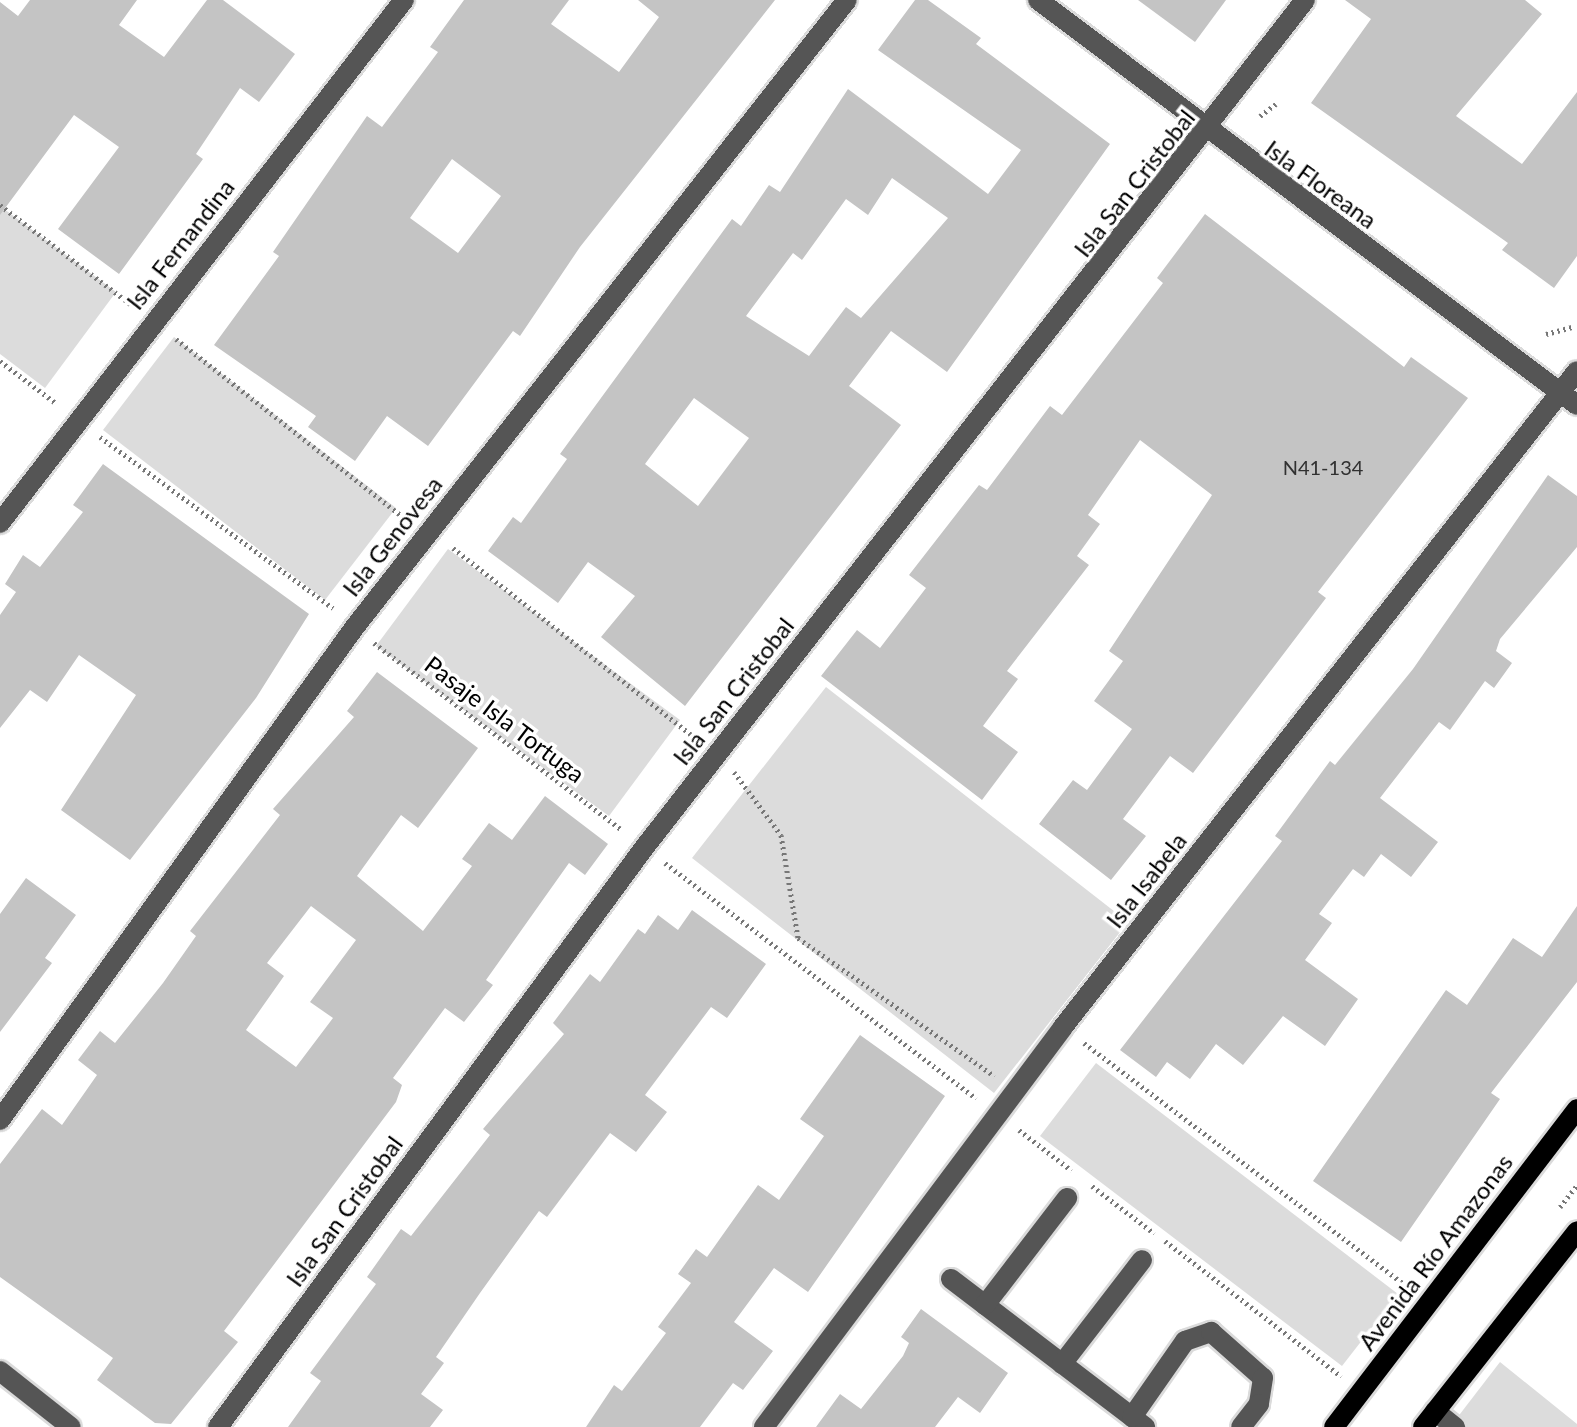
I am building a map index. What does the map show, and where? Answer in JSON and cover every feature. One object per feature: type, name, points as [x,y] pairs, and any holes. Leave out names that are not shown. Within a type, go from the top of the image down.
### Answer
[{"type":"main road","name":"Avenida Río Amazonas","points":[[1334,1427],[1577,1109]]},
{"type":"main road","points":[[1429,1419],[1577,1231]]},
{"type":"street","name":"Isla Fernandina","points":[[0,523],[152,321],[404,0]]},
{"type":"street","name":"Isla Genovesa","points":[[0,1120],[428,530],[847,0]]},
{"type":"street","name":"Isla Floreana","points":[[1038,0],[1208,132],[1569,399]]},
{"type":"street","name":"Isla San Cristobal","points":[[218,1427],[644,848],[1208,132],[1305,0]]},
{"type":"street","name":"Isla Isabela","points":[[764,1427],[1063,1027],[1569,399],[1577,371]]},
{"type":"street","points":[[985,1305],[1067,1198]]},
{"type":"street","points":[[1062,1364],[1142,1260]]},
{"type":"street","points":[[951,1279],[1138,1422],[1185,1341],[1211,1332],[1263,1378],[1259,1404],[1241,1427]]},
{"type":"street","points":[[0,1371],[71,1427]]},
{"type":"street","points":[[1429,1419],[1455,1427]]},
{"type":"path","points":[[1260,116],[1276,104]]},
{"type":"path","points":[[0,205],[406,520],[428,530],[716,754]]},
{"type":"path","points":[[1546,334],[1572,327]]},
{"type":"path","name":"Pasaje Isla Tortuga","points":[[0,361],[985,1105]]},
{"type":"path","points":[[1012,1125],[1075,1173]]},
{"type":"path","points":[[1088,1183],[1341,1376]]},
{"type":"shaded area","points":[[0,206],[116,292],[45,388],[0,354]]},
{"type":"shaded area","points":[[174,337],[396,508],[325,600],[103,430]]},
{"type":"shaded area","points":[[448,549],[680,720],[609,816],[376,646]]},
{"type":"shaded area","points":[[826,687],[1128,922],[994,1093],[692,858]]},
{"type":"shaded area","points":[[1096,1063],[1398,1294],[1342,1366],[1040,1136]]},
{"type":"shaded area","points":[[1500,1362],[1577,1424],[1577,1427],[1450,1427]]},
{"type":"building","points":[[30,0],[137,0],[119,25],[164,57],[207,0],[223,0],[295,54],[259,102],[240,88],[196,154],[203,159],[119,274],[58,229],[119,147],[74,115],[0,215],[0,2],[18,16]]},
{"type":"building","points":[[464,0],[569,0],[551,24],[619,72],[659,17],[638,0],[775,0],[580,247],[520,336],[513,331],[428,446],[387,416],[355,461],[308,427],[316,416],[214,345],[279,256],[273,252],[367,116],[382,127],[438,52],[430,47]],"holes":[[[452,159],[501,196],[458,253],[410,218]]]},
{"type":"building","points":[[915,0],[928,0],[981,38],[976,44],[1110,144],[947,372],[891,331],[849,386],[901,425],[685,706],[601,637],[635,596],[588,562],[558,603],[488,551],[513,517],[521,523],[567,459],[560,454],[732,219],[741,226],[769,185],[780,192],[848,89],[988,194],[1021,150],[878,50]],"holes":[[[892,178],[948,218],[861,318],[846,307],[809,356],[746,316],[793,253],[802,260],[846,199],[868,215]],[[694,398],[749,438],[698,506],[645,464]]]},
{"type":"building","points":[[1138,0],[1226,0],[1195,42]]},
{"type":"building","points":[[1345,0],[1525,0],[1542,14],[1456,116],[1522,164],[1577,92],[1577,256],[1554,288],[1502,250],[1508,243],[1311,103],[1371,19]]},
{"type":"building","points":[[1205,214],[1404,367],[1411,357],[1468,398],[1318,592],[1326,598],[1193,773],[1170,756],[1123,819],[1146,836],[1111,880],[1039,824],[1073,780],[1087,790],[1132,729],[1094,701],[1123,661],[1109,651],[1212,495],[1140,440],[1088,515],[1100,524],[1077,556],[1089,565],[1007,671],[1018,679],[983,726],[1018,752],[982,800],[821,676],[857,630],[880,648],[926,588],[909,575],[979,485],[987,490],[1050,406],[1062,415],[1163,283],[1157,278]]},
{"type":"building","points":[[103,464],[309,614],[256,698],[130,860],[61,810],[136,695],[79,655],[47,702],[30,690],[0,728],[0,615],[16,592],[5,584],[23,555],[40,567],[83,512],[73,505]]},
{"type":"building","points":[[1548,475],[1577,496],[1577,547],[1500,639],[1496,651],[1512,663],[1494,688],[1485,681],[1450,730],[1439,722],[1380,798],[1438,842],[1411,877],[1381,854],[1364,877],[1353,869],[1319,914],[1332,923],[1305,960],[1358,999],[1325,1046],[1283,1016],[1243,1065],[1216,1044],[1190,1079],[1167,1062],[1156,1077],[1120,1050],[1282,841],[1275,836],[1330,761],[1335,765],[1413,669]]},
{"type":"building","points":[[377,672],[478,748],[418,828],[401,815],[357,876],[423,931],[472,866],[462,859],[489,823],[512,840],[545,796],[608,844],[585,875],[569,863],[486,980],[493,985],[464,1022],[445,1008],[393,1078],[402,1085],[396,1102],[224,1331],[238,1342],[171,1424],[155,1423],[97,1380],[113,1358],[0,1277],[0,1164],[42,1109],[62,1125],[97,1075],[78,1060],[100,1031],[115,1043],[163,983],[196,936],[190,931],[280,815],[273,809],[354,717],[347,711]],"holes":[[[311,906],[356,940],[310,1002],[333,1018],[296,1067],[246,1030],[284,976],[267,963]]]},
{"type":"building","points":[[26,878],[76,915],[45,958],[52,963],[0,1032],[0,914]]},
{"type":"building","points":[[1577,906],[1577,982],[1491,1093],[1500,1099],[1401,1242],[1313,1181],[1446,990],[1467,1005],[1513,938],[1542,957]]},
{"type":"building","points":[[692,910],[766,964],[727,1018],[711,1007],[645,1095],[667,1112],[636,1152],[610,1133],[547,1217],[539,1211],[436,1357],[444,1363],[421,1394],[443,1410],[430,1427],[288,1427],[321,1381],[310,1373],[376,1284],[367,1277],[401,1229],[411,1236],[490,1135],[483,1129],[564,1034],[553,1023],[590,974],[600,982],[638,929],[645,934],[658,915],[678,930]]},
{"type":"building","points":[[860,1035],[945,1096],[808,1292],[774,1268],[734,1322],[773,1351],[743,1390],[733,1383],[700,1427],[586,1427],[614,1385],[622,1391],[666,1333],[658,1327],[691,1283],[678,1274],[696,1249],[707,1257],[758,1185],[779,1200],[824,1136],[800,1119]]},
{"type":"building","points":[[921,1309],[1008,1373],[980,1413],[958,1397],[935,1427],[816,1427],[840,1394],[861,1409],[903,1356],[909,1343],[901,1337]]}]
